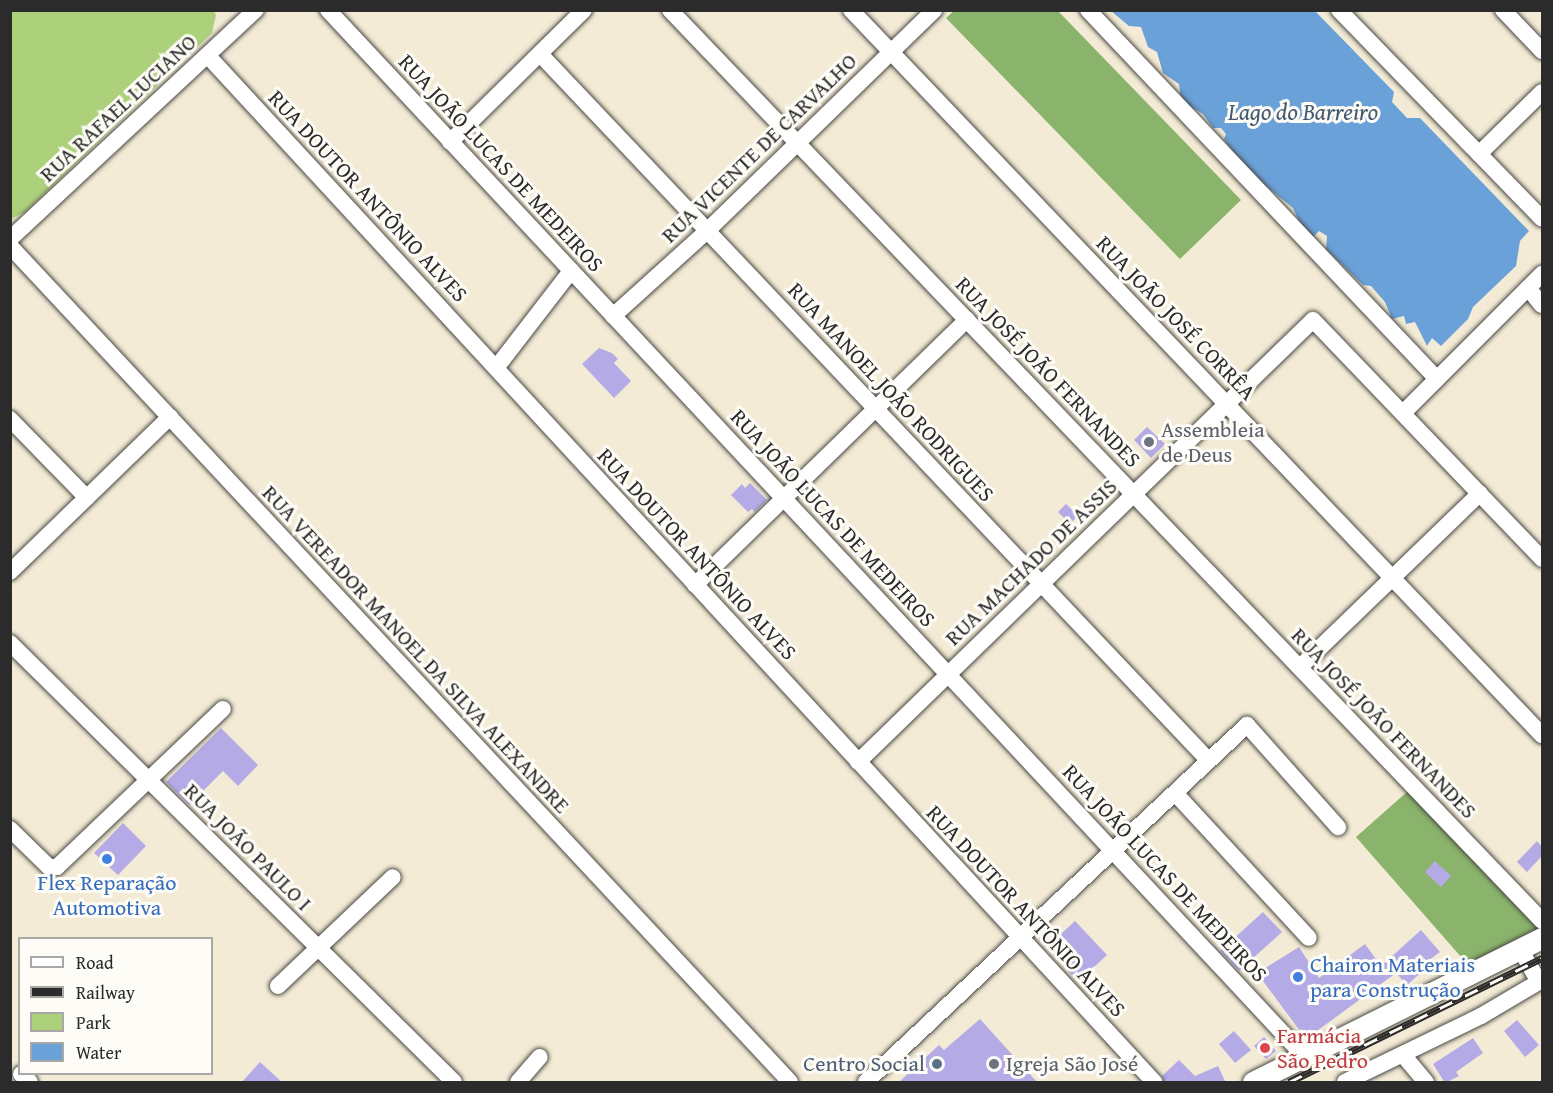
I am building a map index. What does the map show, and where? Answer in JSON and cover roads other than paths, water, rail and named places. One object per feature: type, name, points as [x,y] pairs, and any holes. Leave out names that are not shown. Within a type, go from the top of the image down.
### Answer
[{"type":"main road","points":[[1253,1083],[1542,938]]},
{"type":"street","name":"RUA RAFAEL LUCIANO","points":[[10,239],[255,10]]},
{"type":"street","name":"RUA JOÃO LUCAS DE MEDEIROS","points":[[328,10],[1305,1057]]},
{"type":"street","points":[[450,142],[584,10]]},
{"type":"street","name":"RUA JOSÉ JOÃO FERNANDES","points":[[670,10],[1542,921]]},
{"type":"street","name":"RUA JOÃO JOSÉ CORRÊA","points":[[851,10],[1542,735]]},
{"type":"street","name":"RUA VICENTE DE CARVALHO","points":[[613,316],[707,231],[934,10]]},
{"type":"street","points":[[1088,10],[1437,379]]},
{"type":"street","points":[[1339,10],[1542,219]]},
{"type":"street","points":[[1503,10],[1542,51]]},
{"type":"street","name":"RUA MANOEL JOÃO RODRIGUES","points":[[540,54],[1209,761]]},
{"type":"street","name":"RUA DOUTOR ANTÔNIO ALVES","points":[[208,56],[1154,1083]]},
{"type":"street","points":[[1479,154],[1542,92]]},
{"type":"street","name":"RUA VEREADOR MANOEL DA SILVA ALEXANDRE","points":[[10,246],[790,1083]]},
{"type":"street","points":[[496,368],[571,271]]},
{"type":"street","points":[[1542,274],[1403,413],[1542,559]]},
{"type":"street","points":[[1528,288],[1542,305]]},
{"type":"street","points":[[695,585],[967,320]]},
{"type":"street","name":"RUA MACHADO DE ASSIS","points":[[858,762],[1313,320],[1403,413]]},
{"type":"street","points":[[10,572],[170,417]]},
{"type":"street","points":[[10,419],[87,498]]},
{"type":"street","points":[[1299,667],[1479,493]]},
{"type":"street","name":"RUA JOÃO PAULO I","points":[[10,643],[454,1083]]},
{"type":"street","points":[[10,829],[49,867],[57,867],[223,709]]},
{"type":"street","points":[[866,1083],[1247,725],[1338,827]]},
{"type":"street","points":[[1175,793],[1309,938]]},
{"type":"street","points":[[278,986],[393,877]]},
{"type":"street","points":[[1345,1083],[1404,1056],[1541,981],[1520,949]]},
{"type":"street","points":[[1404,1056],[1426,1083]]},
{"type":"street","points":[[518,1083],[540,1057]]},
{"type":"water","name":"Lago do Barreiro","points":[[1111,11],[1315,11],[1394,92],[1392,102],[1407,118],[1420,118],[1529,231],[1520,241],[1516,266],[1473,307],[1468,319],[1441,346],[1432,338],[1427,346],[1415,322],[1406,324],[1404,316],[1392,319],[1385,302],[1371,286],[1363,285],[1326,249],[1327,236],[1319,231],[1313,237],[1301,226],[1293,208],[1243,167],[1224,139],[1226,134],[1221,128],[1213,128],[1203,114],[1181,101],[1179,84],[1163,73],[1157,52],[1148,47],[1141,27],[1129,26]]},
{"type":"railway","points":[[1289,1082],[1542,958]]},
{"type":"place","name":"Assembleia de Deus","points":[[1149,442]]},
{"type":"place","name":"Flex Reparação Automotiva","points":[[107,859]]},
{"type":"place","name":"Chairon Materiais para Construção","points":[[1298,977]]},
{"type":"place","name":"Farmácia São Pedro","points":[[1265,1048]]},
{"type":"place","name":"Centro Social","points":[[937,1064]]},
{"type":"place","name":"Igreja São José","points":[[994,1064]]}]
